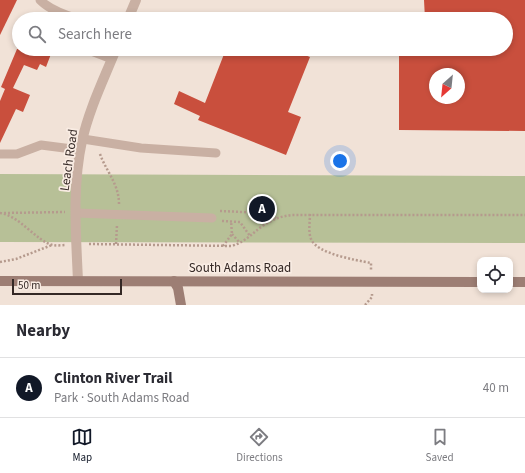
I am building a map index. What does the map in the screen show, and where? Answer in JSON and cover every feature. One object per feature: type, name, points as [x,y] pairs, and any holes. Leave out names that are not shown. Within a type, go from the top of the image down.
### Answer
[{"type":"main road","name":"South Adams Road","points":[[0,281],[477,282]]},
{"type":"main road","points":[[174,281],[178,288],[181,305]]},
{"type":"main road","points":[[513,282],[525,282]]},
{"type":"street","points":[[131,12],[136,0]]},
{"type":"street","name":"Leach Road","points":[[78,281],[76,184],[80,150],[90,115],[113,56]]},
{"type":"lane","points":[[40,0],[55,12]]},
{"type":"lane","points":[[104,56],[112,59]]},
{"type":"lane","points":[[82,139],[142,148],[216,153]]},
{"type":"lane","points":[[0,154],[17,154],[42,146],[80,150]]},
{"type":"lane","points":[[76,213],[212,218]]},
{"type":"path","points":[[99,142],[99,152],[102,160],[116,186],[119,195],[116,244]]},
{"type":"path","points":[[212,218],[217,211],[244,211],[265,213],[276,218]]},
{"type":"path","points":[[2,213],[76,213]]},
{"type":"path","points":[[2,213],[20,222],[52,245]]},
{"type":"path","points":[[310,214],[310,238],[315,246],[327,252],[354,260],[371,262],[371,271]]},
{"type":"path","points":[[92,244],[232,246],[240,243],[263,225],[276,218],[292,215],[525,215]]},
{"type":"path","points":[[212,218],[240,222],[250,236]]},
{"type":"path","points":[[223,246],[232,234],[233,220]]},
{"type":"path","points":[[232,234],[240,243]]},
{"type":"path","points":[[0,262],[16,259],[52,245],[64,245]]},
{"type":"path","points":[[365,305],[372,297],[372,292]]},
{"type":"green space","points":[[0,174],[525,176],[525,243],[0,242]]},
{"type":"building","points":[[0,0],[17,0],[0,35]]},
{"type":"building","points":[[424,0],[525,0],[525,131],[399,130],[399,56],[513,56],[513,12],[425,12]]},
{"type":"building","points":[[14,56],[50,56],[46,67],[40,64],[37,70],[24,65],[13,88],[30,95],[23,112],[16,109],[0,143],[0,101],[5,89],[1,87]]},
{"type":"building","points":[[223,56],[310,57],[288,112],[301,117],[286,155],[198,120],[200,116],[174,104],[179,91],[205,103]]},
{"type":"place","name":"Clinton River Trail","points":[[262,209]]}]
